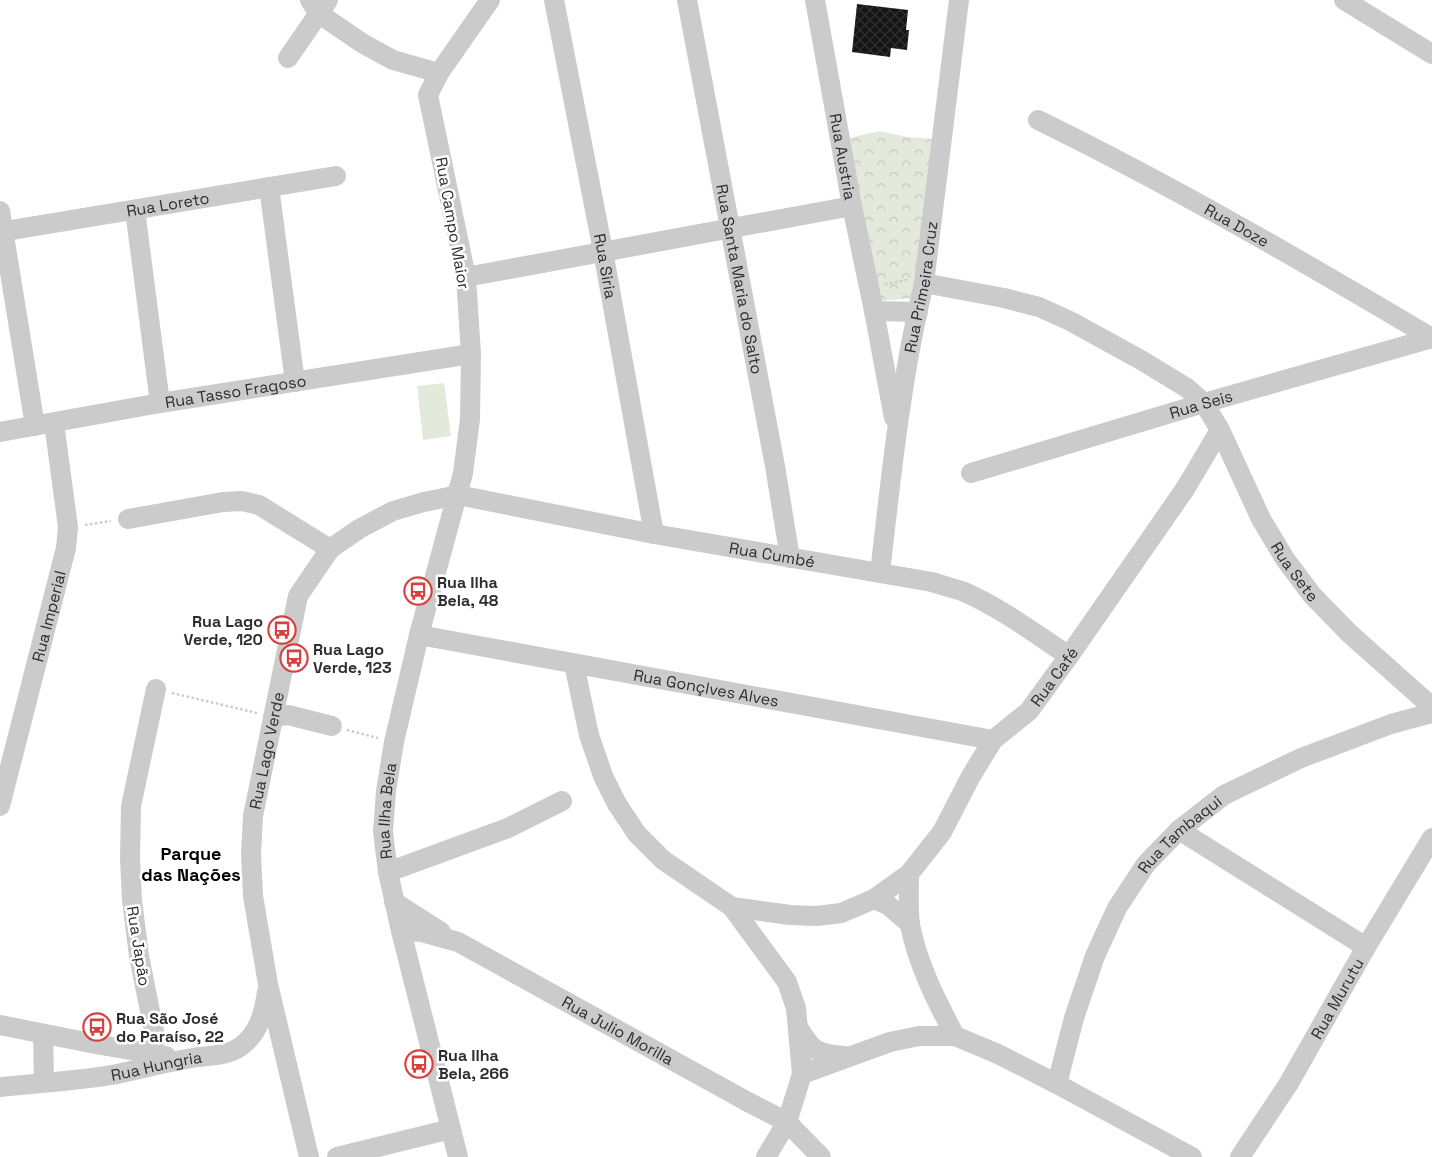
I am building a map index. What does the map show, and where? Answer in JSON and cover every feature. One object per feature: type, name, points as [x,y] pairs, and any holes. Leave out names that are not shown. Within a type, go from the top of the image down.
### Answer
[{"type":"street","points":[[394,60],[428,95],[439,73],[490,0]]},
{"type":"street","name":"Rua Siria","points":[[554,0],[603,251],[654,534]]},
{"type":"street","name":"Rua Santa Maria do Salto","points":[[687,0],[773,456],[790,558]]},
{"type":"street","name":"Rua Austria","points":[[815,0],[852,206],[873,303],[896,431]]},
{"type":"street","name":"Rua Primeira Cruz","points":[[880,573],[896,431],[924,283],[959,0]]},
{"type":"street","points":[[1344,0],[1432,54]]},
{"type":"street","points":[[288,58],[319,4],[362,43],[394,60],[439,73]]},
{"type":"street","name":"Rua Campo Maior","points":[[428,95],[466,277],[470,354],[470,419],[464,473],[458,495]]},
{"type":"street","name":"Rua Doze","points":[[1038,120],[1179,191],[1432,338]]},
{"type":"street","name":"Rua Loreto","points":[[2,232],[336,176]]},
{"type":"street","points":[[268,187],[296,382]]},
{"type":"street","points":[[466,277],[852,206]]},
{"type":"street","points":[[135,210],[160,403]]},
{"type":"street","name":"Rua Imperial","points":[[0,211],[2,232],[68,527],[66,548],[0,806]]},
{"type":"street","name":"Rua Sete","points":[[924,283],[1004,298],[1039,307],[1070,321],[1187,388],[1204,403],[1220,430],[1261,519],[1285,559],[1312,595],[1349,632],[1432,707]]},
{"type":"street","points":[[873,303],[918,312]]},
{"type":"street","name":"Rua Seis","points":[[971,473],[1204,403],[1432,338]]},
{"type":"street","name":"Rua Tasso Fragoso","points":[[0,432],[160,403],[470,354]]},
{"type":"street","name":"Rua Café","points":[[874,899],[909,874],[942,832],[971,776],[993,740],[1028,711],[1069,656],[1185,489],[1220,430]]},
{"type":"street","name":"Rua Cumbé","points":[[458,495],[654,534],[932,582],[962,592],[1021,624],[1069,656]]},
{"type":"street","name":"Rua Lago Verde","points":[[268,984],[253,896],[251,854],[253,816],[298,596],[330,549],[359,529],[394,511],[458,495]]},
{"type":"street","name":"Rua Ilha Bela","points":[[458,495],[419,635],[394,742],[386,791],[383,832],[394,902],[458,1157]]},
{"type":"street","points":[[128,520],[223,502],[242,502],[259,505],[330,549]]},
{"type":"street","name":"Rua Gonçlves Alves","points":[[419,635],[993,740]]},
{"type":"street","points":[[574,664],[589,735],[603,776],[617,804],[637,834],[664,860],[732,907],[787,982],[796,1008],[802,1074],[786,1122],[766,1157]]},
{"type":"street","name":"Rua Japão","points":[[153,1055],[155,1036],[139,956],[132,900],[130,858],[131,806],[156,689]]},
{"type":"street","name":"Rua Tambaqui","points":[[1057,1084],[1074,1018],[1095,956],[1117,908],[1146,864],[1179,830],[1224,795],[1302,758],[1391,724],[1432,713]]},
{"type":"street","points":[[273,717],[288,715],[332,726]]},
{"type":"street","points":[[388,872],[508,828],[562,801]]},
{"type":"street","points":[[1179,830],[1366,947]]},
{"type":"street","name":"Rua Murutu","points":[[1240,1157],[1289,1083],[1366,947],[1432,838]]},
{"type":"street","points":[[909,874],[910,924],[922,967],[937,1002],[955,1036]]},
{"type":"street","points":[[732,907],[790,915],[817,916],[841,913],[874,899],[888,905],[910,924]]},
{"type":"street","points":[[394,902],[458,942]]},
{"type":"street","points":[[763,949],[765,936],[771,926],[777,920],[790,915]]},
{"type":"street","name":"Rua Julio Morilla","points":[[401,931],[422,932],[458,942],[786,1122],[821,1157]]},
{"type":"street","points":[[268,984],[309,1157]]},
{"type":"street","name":"Rua Hungria","points":[[0,1087],[115,1074],[193,1058],[213,1057],[230,1053],[245,1044],[258,1028],[264,1012],[268,984]]},
{"type":"street","points":[[919,1036],[930,1026],[937,1002]]},
{"type":"street","points":[[0,1025],[153,1055],[193,1058]]},
{"type":"street","points":[[798,1027],[807,1043],[818,1052],[850,1057]]},
{"type":"street","points":[[42,1034],[44,1082]]},
{"type":"street","points":[[802,1074],[890,1042],[919,1036],[955,1036],[998,1054],[1057,1084],[1192,1157]]},
{"type":"street","points":[[337,1157],[451,1129]]},
{"type":"path","points":[[873,303],[880,285],[904,280],[924,283]]},
{"type":"path","points":[[68,527],[128,520]]},
{"type":"path","points":[[156,689],[273,717]]},
{"type":"path","points":[[332,726],[394,742]]},
{"type":"green space","points":[[879,131],[908,137],[934,139],[915,298],[877,301],[849,138]]},
{"type":"green space","points":[[444,383],[451,436],[423,440],[417,386]]},
{"type":"building","points":[[857,4],[908,10],[907,50],[891,48],[890,57],[852,52]]},
{"type":"place","name":"Rua Ilha Bela, 48","points":[[418,591]]},
{"type":"place","name":"Rua Lago Verde, 120","points":[[282,630]]},
{"type":"place","name":"Rua Lago Verde, 123","points":[[294,658]]},
{"type":"place","name":"Rua São José do Paraíso, 22","points":[[97,1027]]},
{"type":"place","name":"Rua Ilha Bela, 266","points":[[419,1064]]},
{"type":"district","name":"Parque das Nações","points":[[191,864]]}]
